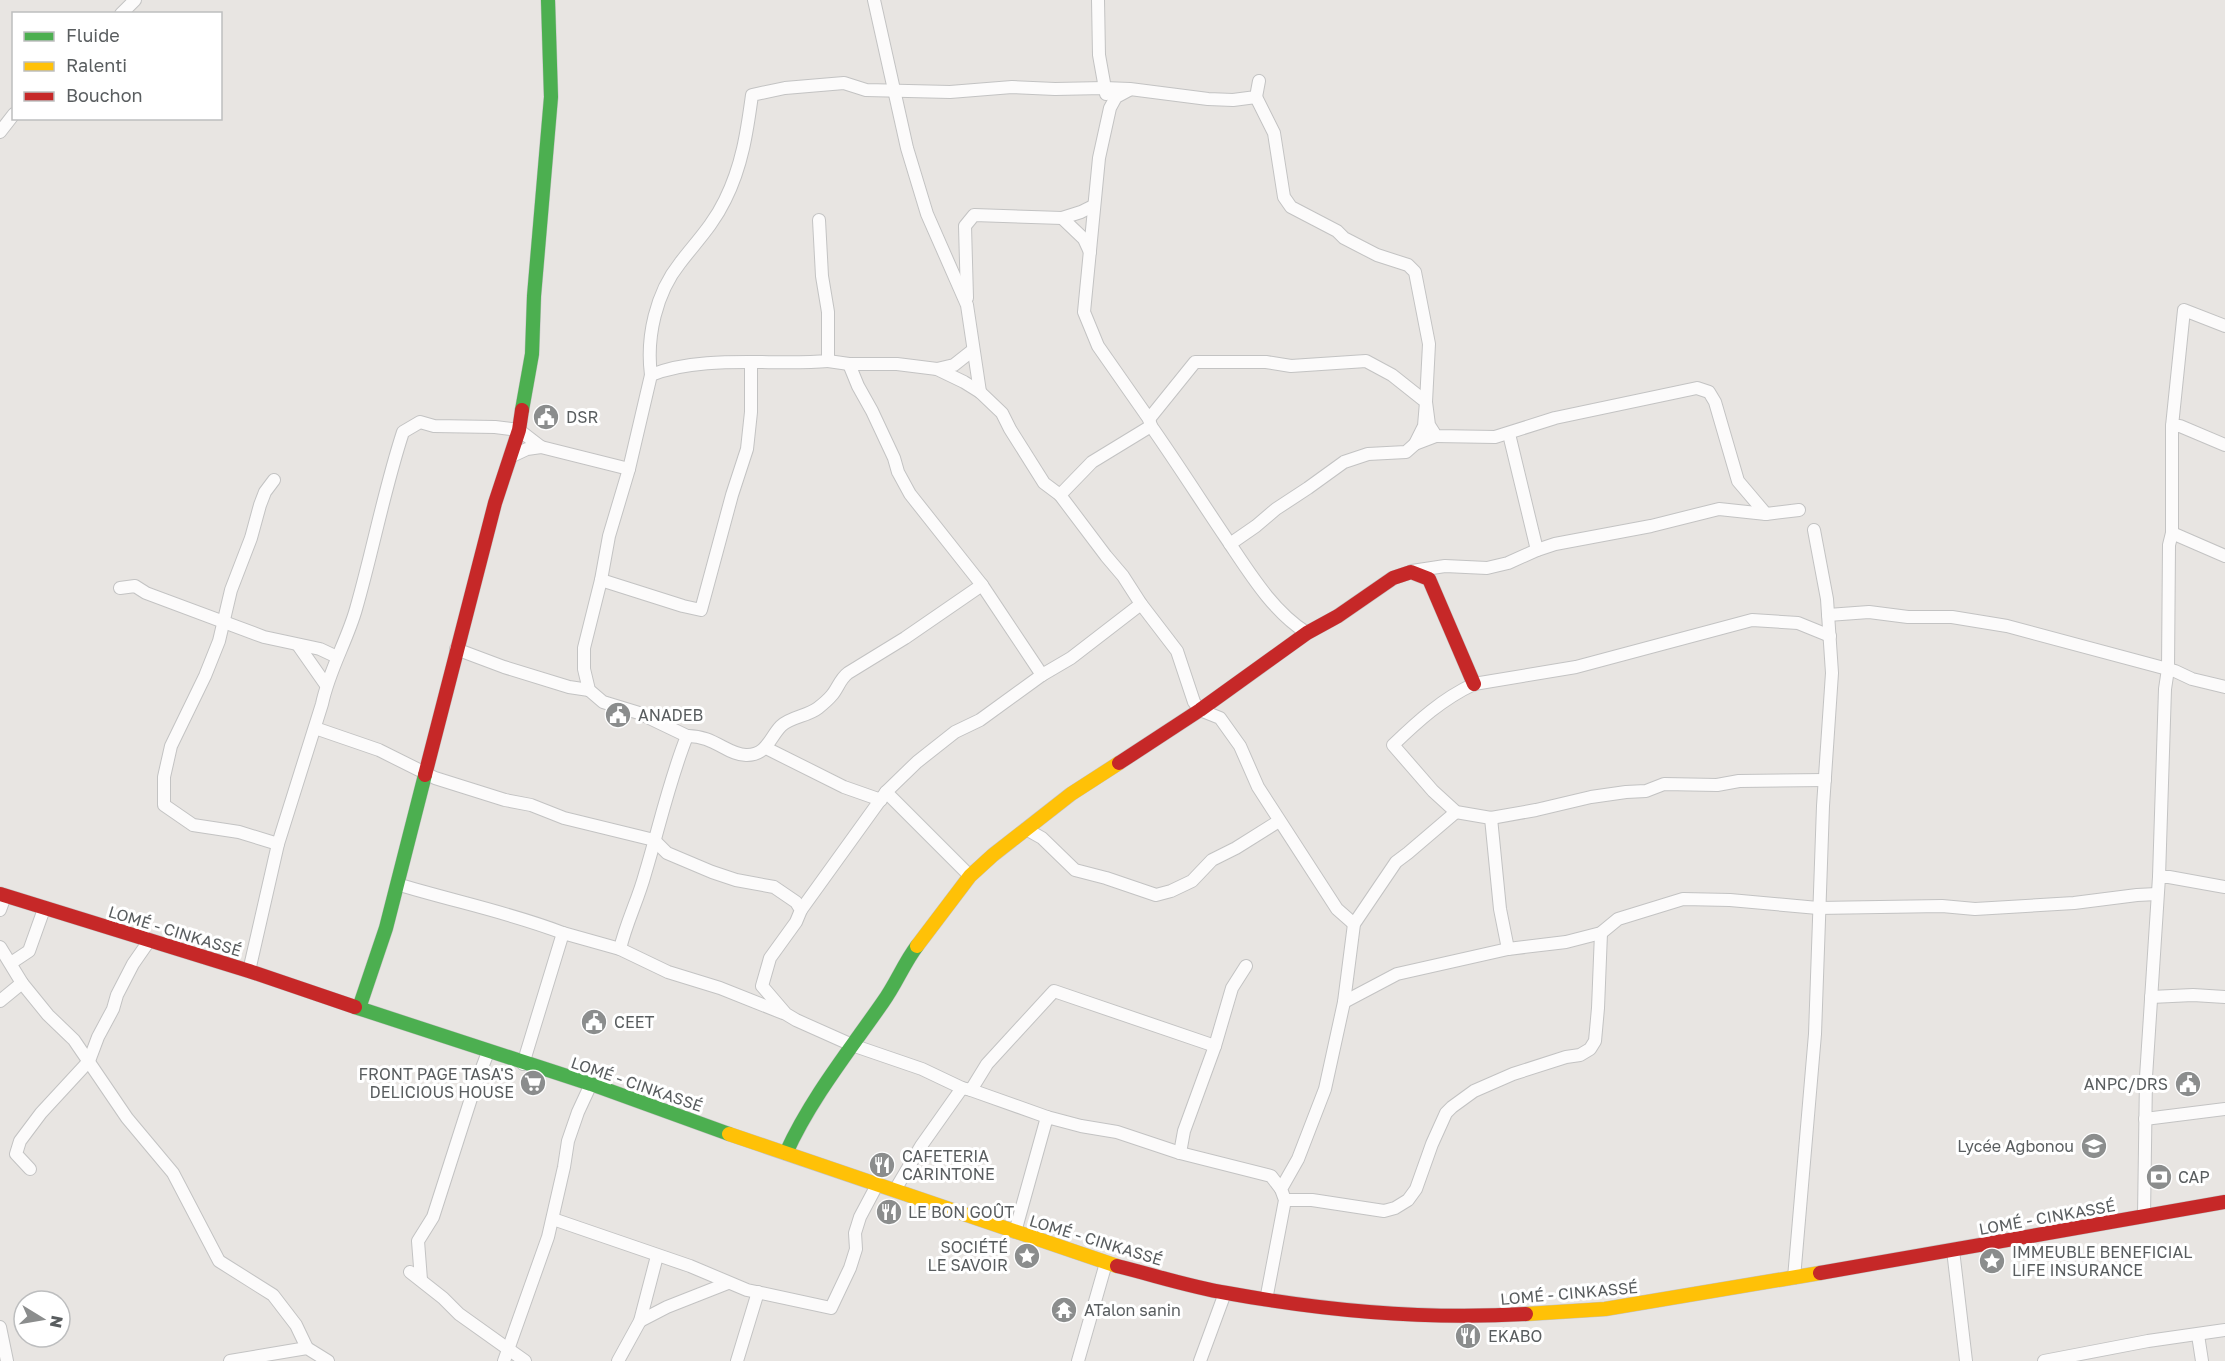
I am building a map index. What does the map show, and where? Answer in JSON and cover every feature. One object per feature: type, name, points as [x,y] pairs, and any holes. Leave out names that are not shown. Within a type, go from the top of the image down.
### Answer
[{"type":"main road","points":[[359,1008],[385,931],[495,503],[519,430],[532,354],[534,296],[549,140],[551,97],[548,0]]},
{"type":"main road","points":[[786,1153],[799,1124],[884,1001],[914,951],[970,876],[1079,788],[1200,710],[1307,633],[1338,616],[1393,578],[1411,572],[1429,579],[1474,684]]},
{"type":"main road","name":"LOMÉ - CINKASSÉ","points":[[3,895],[249,971],[523,1064],[591,1084],[1106,1263],[1225,1293],[1325,1309],[1470,1317],[1605,1310],[2225,1202]]},
{"type":"street","points":[[123,12],[135,0]]},
{"type":"street","points":[[874,0],[907,148],[927,214],[967,305]]},
{"type":"street","points":[[1098,0],[1100,55],[1104,88],[1110,108]]},
{"type":"street","points":[[1259,81],[1256,97],[1274,133],[1284,197],[1291,207],[1377,255],[1408,265],[1415,272],[1429,344],[1424,426],[1415,444]]},
{"type":"street","points":[[589,690],[584,669],[584,648],[609,536],[638,437],[651,375],[650,347],[655,310],[678,265],[703,237],[725,201],[741,163],[752,94],[844,82],[866,90],[950,92],[1012,87],[1104,88],[1208,99],[1233,100],[1256,97]]},
{"type":"street","points":[[1130,89],[1116,98],[1110,108],[1099,158],[1084,312],[1098,346],[1245,569],[1272,602],[1307,633]]},
{"type":"street","points":[[0,132],[12,117]]},
{"type":"street","points":[[980,392],[967,305],[965,226],[974,215],[1062,218],[1093,206]]},
{"type":"street","points":[[1062,218],[1084,238],[1090,254]]},
{"type":"street","points":[[819,220],[822,276],[828,312],[828,361]]},
{"type":"street","points":[[2144,1216],[2145,1119],[2159,877],[2165,689],[2168,669],[2172,426],[2184,310],[2225,326]]},
{"type":"street","points":[[651,375],[666,369],[751,362],[828,361],[849,364],[897,364],[937,369],[954,365],[973,350]]},
{"type":"street","points":[[1060,495],[1092,462],[1150,423],[1196,362],[1266,362],[1291,366],[1366,361],[1392,375],[1426,402],[1429,425],[1436,436]]},
{"type":"street","points":[[601,580],[701,610],[747,449],[752,412],[751,362]]},
{"type":"street","points":[[849,364],[910,494],[982,585],[1042,675]]},
{"type":"street","points":[[937,369],[980,392],[1002,413],[1044,483],[1060,495],[1124,576],[1141,604],[1177,651],[1194,702],[1200,710],[1220,718],[1240,746],[1258,787],[1336,909],[1354,924]]},
{"type":"street","points":[[1230,544],[1344,462],[1368,454],[1406,452],[1415,444],[1436,436],[1495,437],[1555,418],[1697,388],[1709,392],[1715,402],[1738,481],[1766,514]]},
{"type":"street","points":[[249,971],[278,844],[315,728],[326,685],[356,612],[384,491],[403,432],[420,422],[434,426],[495,427],[519,430],[541,447]]},
{"type":"street","points":[[2172,426],[2180,426],[2225,445]]},
{"type":"street","points":[[1509,434],[1537,550]]},
{"type":"street","points":[[510,457],[527,449],[541,447],[629,470]]},
{"type":"street","points":[[274,480],[265,492],[260,505],[251,538],[231,590],[219,641],[205,676],[171,746],[164,777],[164,805],[193,825],[238,832],[278,844]]},
{"type":"street","points":[[1411,572],[1444,566],[1487,568],[1508,563],[1555,544],[1719,510],[1766,514],[1799,510]]},
{"type":"street","points":[[1794,1278],[1815,1034],[1818,908],[1832,673],[1828,615],[1814,530]]},
{"type":"street","points":[[2172,533],[2225,556]]},
{"type":"street","points":[[456,649],[504,668],[569,687],[589,690],[603,702],[639,713],[687,736],[698,735],[739,754],[750,755],[766,748],[782,724],[816,710],[833,695],[842,678],[848,673],[905,638],[982,585]]},
{"type":"street","points":[[120,588],[135,586],[146,593],[264,637],[320,649],[337,657]]},
{"type":"street","points":[[786,1014],[762,986],[770,958],[796,922],[801,910],[884,796],[917,762],[955,732],[980,720],[1042,675],[1071,658],[1097,635],[1141,604]]},
{"type":"street","points":[[1828,615],[1869,612],[1952,617],[2007,626],[2168,669],[2192,679],[2225,687]]},
{"type":"street","points":[[1825,780],[1739,781],[1717,785],[1664,784],[1646,791],[1592,797],[1491,818],[1456,812],[1432,791],[1394,746],[1429,711],[1474,684],[1576,666],[1752,620],[1798,623],[1830,636]]},
{"type":"street","points":[[298,645],[326,685]]},
{"type":"street","points":[[315,728],[379,750],[425,775],[505,800],[531,805],[564,818],[654,840],[667,853],[712,872],[736,880],[774,887],[796,902],[801,910]]},
{"type":"street","points":[[620,949],[625,928],[645,873],[677,759],[687,736]]},
{"type":"street","points":[[766,748],[844,787],[884,796],[970,876]]},
{"type":"street","points":[[1266,1300],[1283,1195],[1325,1089],[1344,1002],[1354,924],[1396,862],[1456,812]]},
{"type":"street","points":[[1491,818],[1500,909],[1508,949]]},
{"type":"street","points":[[1026,829],[1042,838],[1075,870],[1156,895],[1171,891],[1192,880],[1212,860],[1279,821]]},
{"type":"street","points":[[2159,877],[2225,887]]},
{"type":"street","points":[[397,884],[524,919],[620,949],[668,972],[720,988],[786,1014],[852,1045],[1047,1117],[1117,1132],[1180,1152],[1271,1176],[1283,1195],[1384,1211],[1395,1208],[1407,1200],[1416,1189],[1446,1113],[1462,1100],[1474,1091],[1513,1074],[1566,1057],[1580,1056],[1590,1049],[1595,1041],[1601,933]]},
{"type":"street","points":[[1344,1002],[1397,974],[1508,949],[1566,942],[1601,933],[1618,919],[1683,899],[1730,900],[1818,908],[1942,906],[1976,909],[2074,903],[2157,894]]},
{"type":"street","points":[[0,910],[3,895]]},
{"type":"street","points":[[11,963],[29,951],[44,909]]},
{"type":"street","points":[[523,1064],[563,933]]},
{"type":"street","points":[[30,1169],[16,1154],[20,1141],[41,1113],[89,1061],[117,995],[133,964],[149,941]]},
{"type":"street","points":[[0,947],[22,984],[48,1015],[74,1040],[127,1118],[173,1173],[219,1261],[273,1294],[296,1325],[307,1348],[328,1361]]},
{"type":"street","points":[[1180,1152],[1191,1110],[1215,1046],[1232,988],[1246,966]]},
{"type":"street","points":[[0,1001],[22,984]]},
{"type":"street","points":[[895,1190],[921,1146],[966,1089],[1054,991],[1215,1046]]},
{"type":"street","points":[[2151,997],[2193,995],[2225,997]]},
{"type":"street","points":[[421,1280],[418,1241],[433,1217],[488,1052]]},
{"type":"street","points":[[504,1361],[542,1258],[553,1219],[568,1141],[591,1084]]},
{"type":"street","points":[[2145,1119],[2225,1109]]},
{"type":"street","points":[[1015,1232],[1047,1117]]},
{"type":"street","points":[[553,1219],[690,1266],[728,1283],[831,1308],[853,1259],[856,1249],[855,1233],[860,1217],[877,1185]]},
{"type":"street","points":[[1953,1250],[1966,1361]]},
{"type":"street","points":[[618,1361],[640,1321],[657,1256]]},
{"type":"street","points":[[1078,1361],[1106,1263]]},
{"type":"street","points":[[410,1272],[459,1314],[525,1361]]},
{"type":"street","points":[[640,1321],[667,1307],[728,1283]]},
{"type":"street","points":[[737,1361],[758,1292]]},
{"type":"street","points":[[1200,1361],[1225,1293]]},
{"type":"street","points":[[0,1327],[7,1361]]},
{"type":"street","points":[[2044,1361],[2148,1341],[2225,1330]]},
{"type":"street","points":[[2198,1335],[2202,1361]]},
{"type":"street","points":[[230,1361],[307,1348]]},
{"type":"traffic: fast","points":[[522,410],[532,354],[534,296],[551,97],[548,0]]},
{"type":"traffic: fast","points":[[359,1008],[386,928],[425,775]]},
{"type":"traffic: fast","points":[[786,1153],[819,1094],[888,995],[917,946]]},
{"type":"traffic: fast","points":[[355,1007],[591,1084],[729,1134]]},
{"type":"traffic: slow","points":[[917,946],[970,876],[993,855],[1071,794],[1119,763]]},
{"type":"traffic: slow","points":[[729,1134],[1117,1266]]},
{"type":"traffic: slow","points":[[1526,1314],[1605,1309],[1820,1273]]},
{"type":"traffic: jam","points":[[425,775],[495,503],[519,430],[522,410]]},
{"type":"traffic: jam","points":[[1119,763],[1200,710],[1307,633],[1338,616],[1393,578],[1411,572],[1429,579],[1474,684]]},
{"type":"traffic: jam","points":[[0,894],[249,971],[355,1007]]},
{"type":"traffic: jam","points":[[1820,1273],[2225,1202]]},
{"type":"traffic: jam","points":[[1117,1266],[1213,1290],[1301,1305],[1414,1315],[1526,1314]]},
{"type":"place","name":"DSR","points":[[546,417]]},
{"type":"place","name":"ANADEB","points":[[618,715]]},
{"type":"place","name":"CEET","points":[[594,1022]]},
{"type":"place","name":"FRONT PAGE TASA'S DELICIOUS HOUSE","points":[[533,1083]]},
{"type":"place","name":"ANPC/DRS","points":[[2188,1084]]},
{"type":"place","name":"Lycée Agbonou","points":[[2094,1146]]},
{"type":"place","name":"CAFETERIA CARINTONE","points":[[882,1165]]},
{"type":"place","name":"CAP","points":[[2159,1177]]},
{"type":"place","name":"LE BON GOÛT","points":[[889,1212]]},
{"type":"place","name":"SOCIÉTÉ LE SAVOIR","points":[[1027,1256]]},
{"type":"place","name":"IMMEUBLE BENEFICIAL LIFE INSURANCE","points":[[1992,1261]]},
{"type":"place","name":"ATalon sanin","points":[[1064,1310]]},
{"type":"place","name":"EKABO","points":[[1468,1336]]}]
